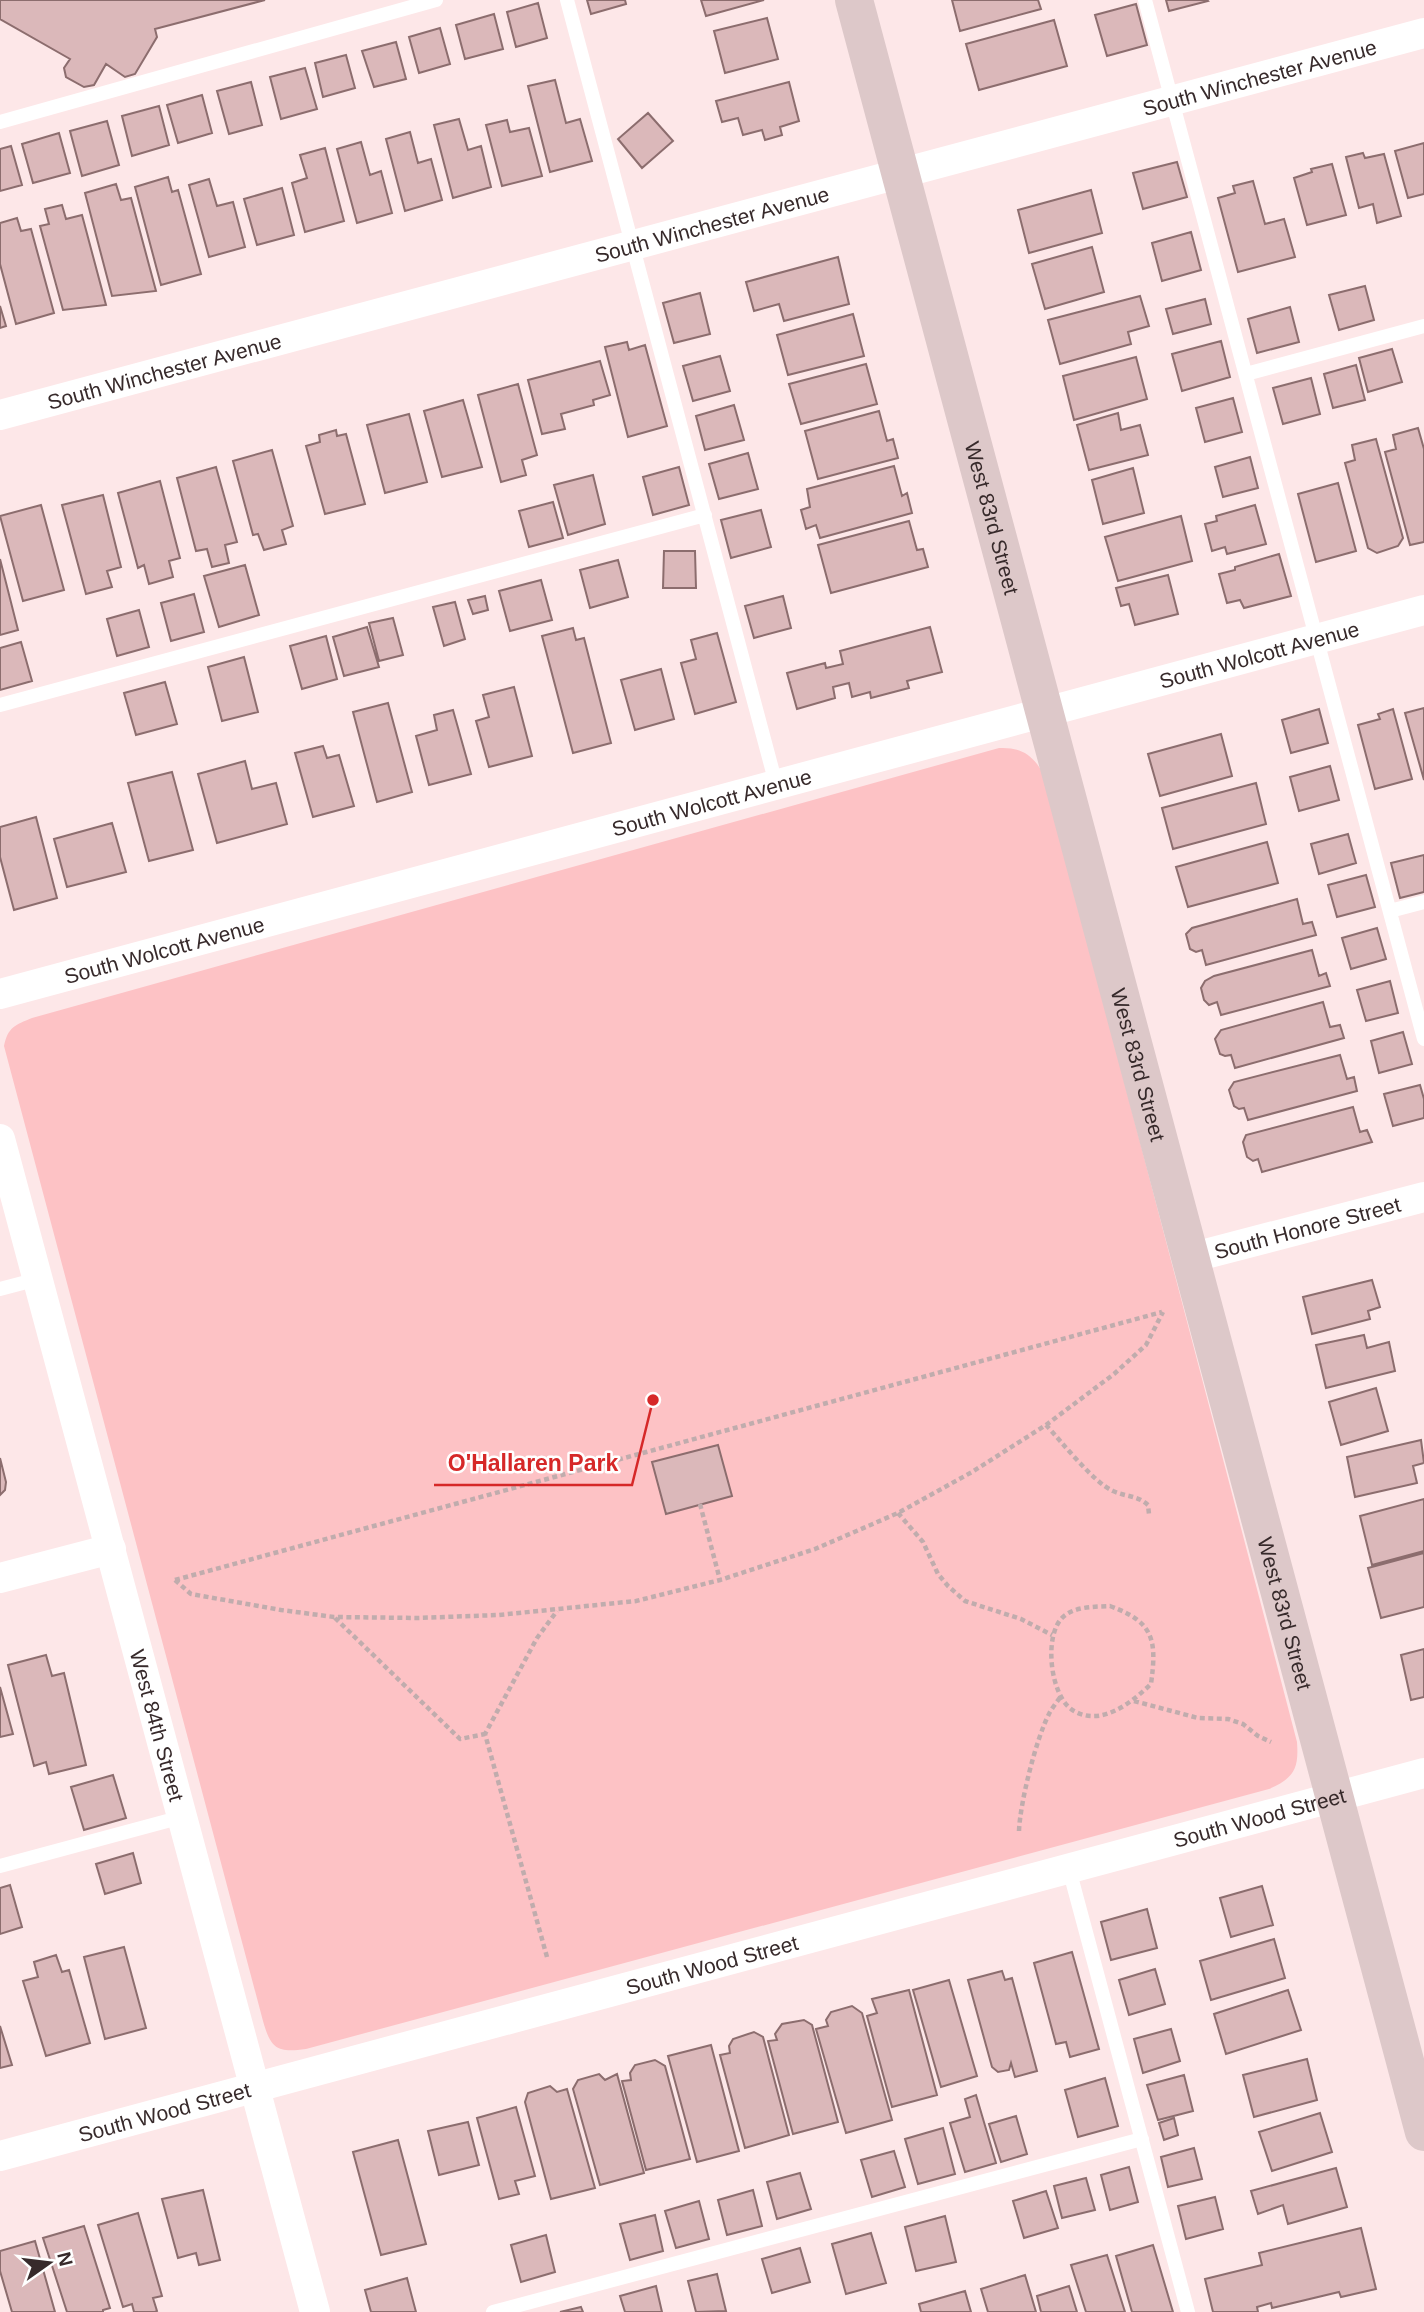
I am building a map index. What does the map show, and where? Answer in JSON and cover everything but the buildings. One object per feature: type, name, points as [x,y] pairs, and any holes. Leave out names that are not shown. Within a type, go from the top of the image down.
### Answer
[{"type":"street","name":"West 83rd Street","points":[[854,0],[1424,2132]]},
{"type":"street","name":"South Winchester Avenue","points":[[0,415],[1424,33]]},
{"type":"street","name":"South Wolcott Avenue","points":[[0,994],[1424,610]]},
{"type":"street","name":"West 84th Street","points":[[0,1139],[315,2312]]},
{"type":"street","name":"South Honore Street","points":[[1190,1258],[1424,1197]]},
{"type":"street","points":[[0,1578],[111,1549]]},
{"type":"street","name":"South Wood Street","points":[[0,2156],[1424,1773]]},
{"type":"lane","points":[[0,122],[436,0]]},
{"type":"lane","points":[[567,0],[776,784]]},
{"type":"lane","points":[[1145,0],[1424,1039]]},
{"type":"lane","points":[[1246,374],[1424,326]]},
{"type":"lane","points":[[0,705],[705,515]]},
{"type":"lane","points":[[1390,911],[1424,902]]},
{"type":"lane","points":[[0,1289],[38,1279]]},
{"type":"lane","points":[[0,1866],[182,1817]]},
{"type":"lane","points":[[1069,1869],[1188,2312]]},
{"type":"lane","points":[[493,2312],[1142,2139]]},
{"type":"path","points":[[1163,1312],[1146,1345],[1114,1374],[1046,1425],[972,1472],[898,1513],[815,1549],[720,1580],[635,1601],[558,1610],[417,1618],[334,1617],[191,1594],[175,1580],[1163,1312]]},
{"type":"path","points":[[1046,1425],[1097,1479],[1113,1491],[1140,1498],[1148,1505],[1149,1514]]},
{"type":"path","points":[[700,1504],[720,1580]]},
{"type":"path","points":[[898,1513],[923,1542],[938,1574],[965,1601],[1021,1619],[1052,1635]]},
{"type":"path","points":[[1110,1606],[1131,1614],[1146,1628],[1154,1647],[1151,1684],[1133,1701],[1115,1712],[1093,1716],[1073,1711],[1061,1696],[1053,1674],[1052,1635],[1061,1618],[1073,1610],[1110,1606]]},
{"type":"path","points":[[547,1957],[485,1734],[537,1639],[558,1610]]},
{"type":"path","points":[[334,1617],[460,1739],[485,1734]]},
{"type":"path","points":[[1019,1831],[1020,1814],[1041,1733],[1049,1713],[1061,1696]]},
{"type":"path","points":[[1133,1701],[1198,1718],[1228,1719],[1243,1724],[1271,1742]]},
{"type":"shaded area","points":[[999,748],[1014,749],[1026,754],[1036,762],[1044,775],[1297,1742],[1297,1759],[1293,1772],[1284,1781],[1269,1789],[306,2049],[288,2050],[277,2047],[269,2038],[263,2021],[4,1046],[10,1031],[32,1018]]},
{"type":"place","name":"O'Hallaren Park","points":[[653,1400]]}]
